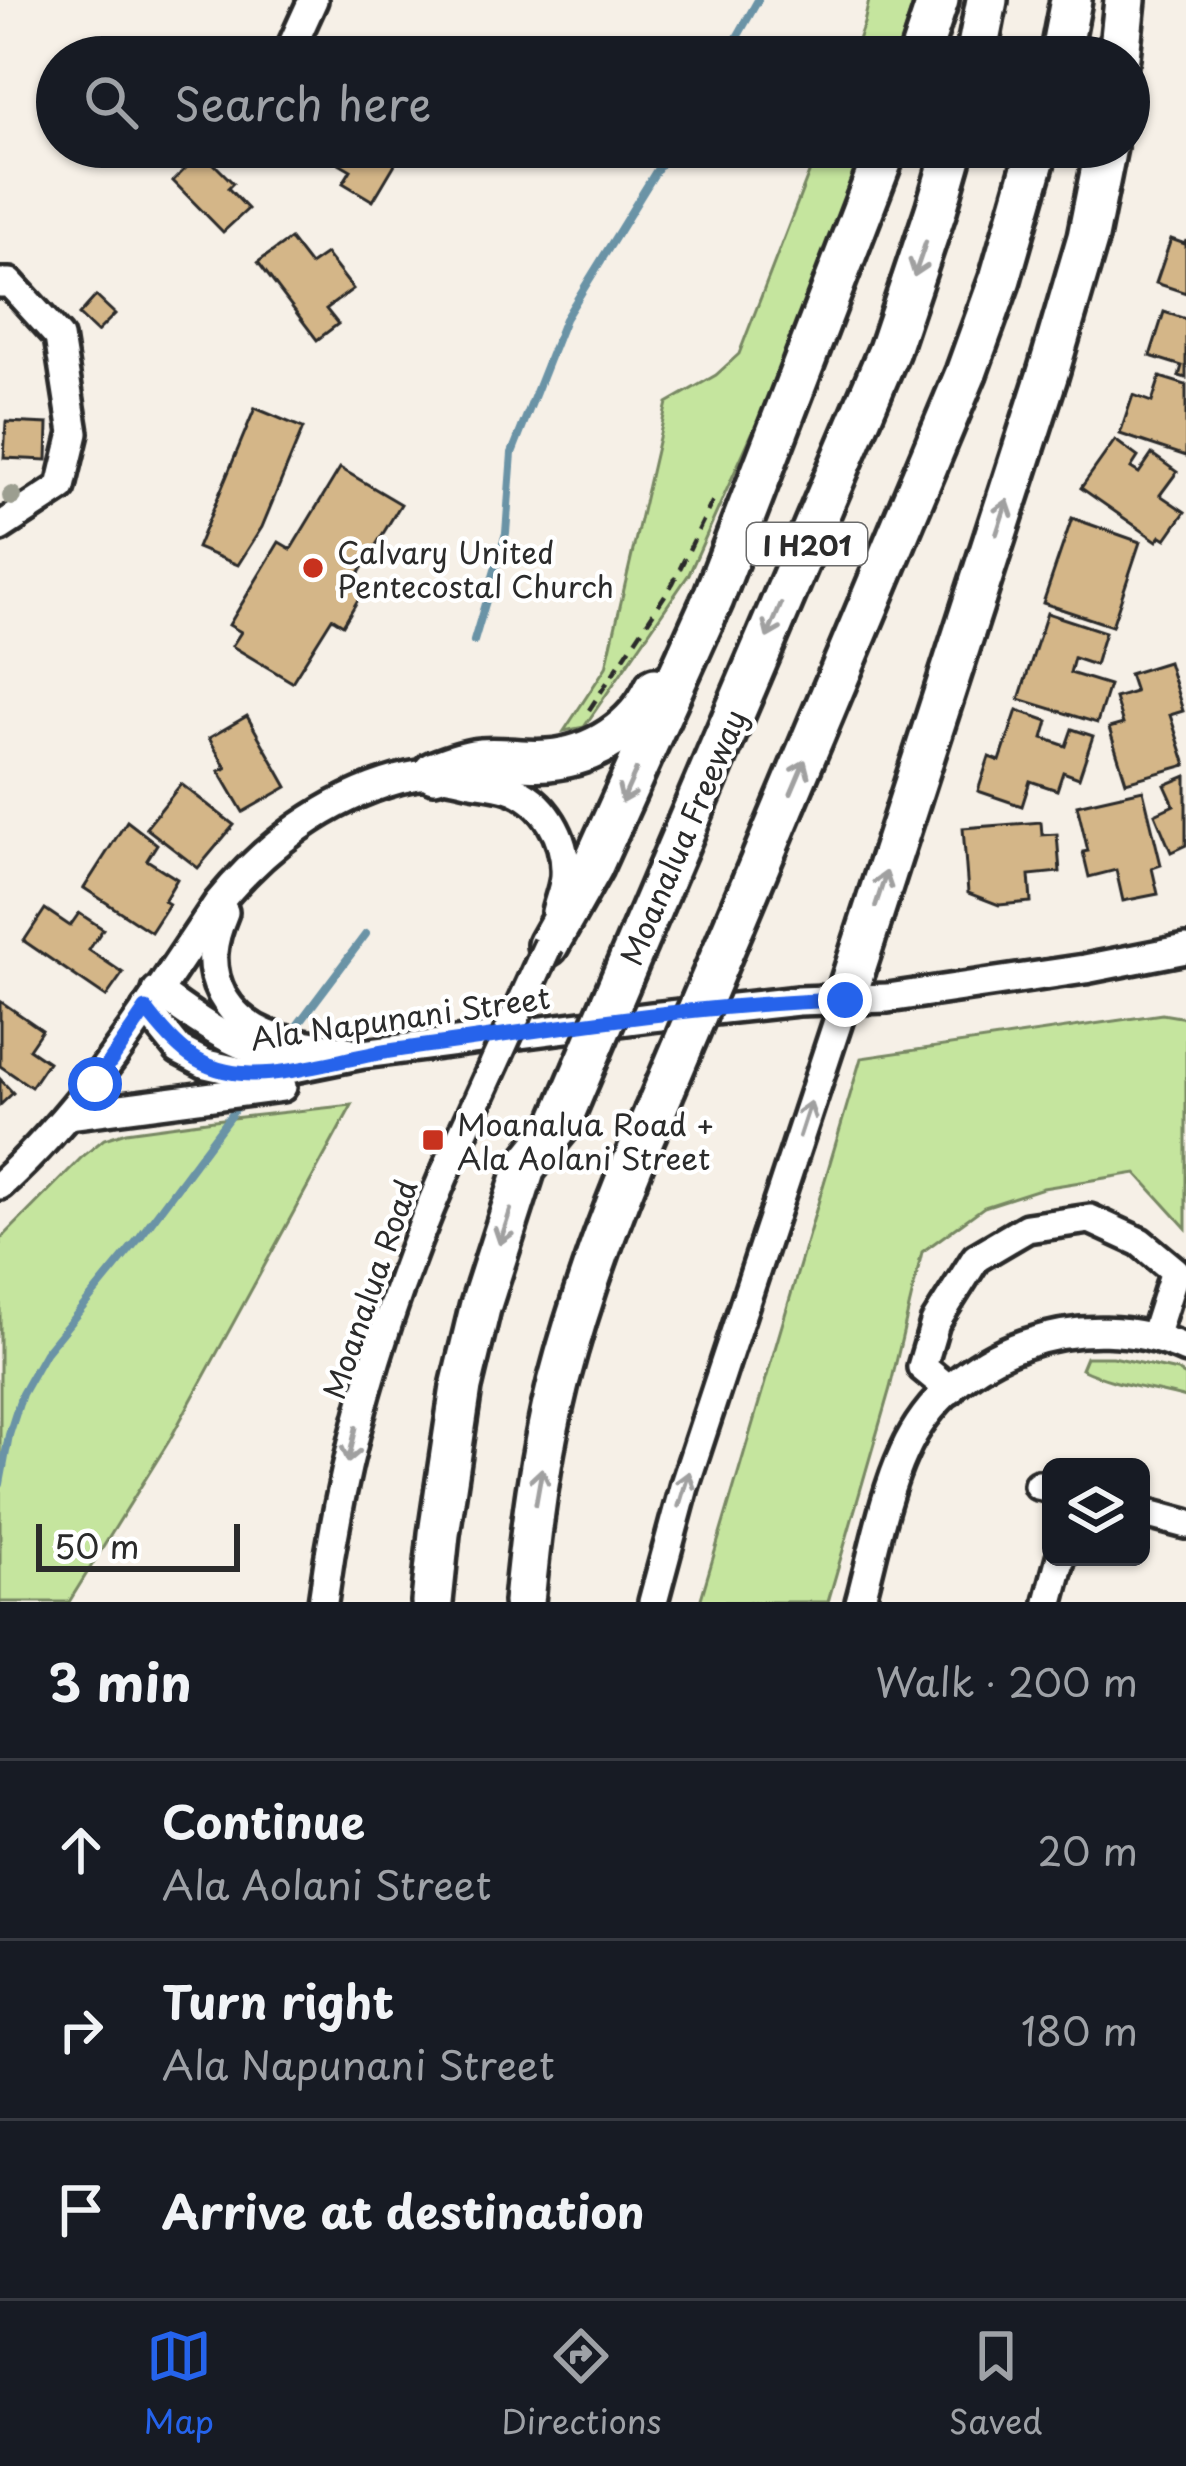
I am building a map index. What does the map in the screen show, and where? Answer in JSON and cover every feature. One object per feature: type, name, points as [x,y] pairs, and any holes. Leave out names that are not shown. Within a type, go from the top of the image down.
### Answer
[{"type":"highway","points":[[927,36],[938,0]]},
{"type":"highway","points":[[980,36],[987,0]]},
{"type":"highway","points":[[1064,36],[1071,0]]},
{"type":"highway","points":[[1122,36],[1126,0]]},
{"type":"highway","points":[[434,772],[476,759],[548,760],[580,754],[625,729],[649,701],[878,168]]},
{"type":"highway","name":"Moanalua Freeway","points":[[432,1602],[461,1387],[480,1308],[525,1168],[560,1126],[889,350],[948,168]]},
{"type":"highway","name":"I H201","points":[[524,1602],[531,1533],[558,1384],[601,1245],[966,374],[1032,168]]},
{"type":"highway","points":[[845,1000],[1055,350],[1088,237],[1102,168]]},
{"type":"highway","points":[[548,945],[592,867],[713,598],[738,486]]},
{"type":"street","points":[[297,36],[313,0]]},
{"type":"street","points":[[0,284],[10,283],[59,337],[74,434],[61,487],[0,527]]},
{"type":"street","points":[[0,1185],[95,1084],[238,879],[286,834],[319,814],[358,794],[434,772]]},
{"type":"street","name":"Moanalua Road","points":[[323,1602],[344,1480],[368,1382],[416,1241],[548,945],[565,880],[565,854],[554,825],[541,809],[511,788],[434,772]]},
{"type":"street","points":[[238,879],[214,937],[212,970],[226,1003],[248,1028],[364,1054]]},
{"type":"street","name":"Ala Napunani Street","points":[[152,1000],[179,1050],[206,1064],[250,1074],[651,1016],[798,1001],[888,998],[1186,949]]},
{"type":"street","points":[[152,1000],[256,1051],[276,1056],[364,1054]]},
{"type":"street","points":[[653,1602],[684,1487],[845,1000]]},
{"type":"street","points":[[68,1115],[279,1088],[364,1054]]},
{"type":"street","points":[[950,1390],[922,1367],[935,1323],[976,1258],[1027,1228],[1090,1220],[1140,1242],[1175,1271],[1154,1337]]},
{"type":"street","points":[[860,1602],[905,1449],[928,1414],[970,1373],[1011,1348],[1060,1333],[1097,1330],[1154,1337],[1186,1349]]},
{"type":"street","points":[[1150,1514],[1186,1524]]},
{"type":"street","points":[[1049,1602],[1059,1566]]},
{"type":"path","points":[[589,710],[738,486]]},
{"type":"green space","points":[[869,0],[914,0],[903,36],[859,36]]},
{"type":"green space","points":[[811,168],[856,168],[762,411],[689,574],[584,727],[564,731],[606,667],[667,403],[716,375],[739,354]]},
{"type":"green space","points":[[1162,1014],[1186,1018],[1186,1228],[1136,1173],[1043,1188],[984,1207],[922,1252],[890,1388],[828,1602],[700,1602],[861,1058]]},
{"type":"green space","points":[[352,1105],[169,1441],[69,1602],[0,1602],[0,1240],[104,1139],[126,1132]]},
{"type":"green space","points":[[1086,1357],[1113,1357],[1177,1371],[1186,1376],[1186,1398],[1081,1369]]},
{"type":"building","points":[[186,168],[218,168],[233,183],[228,188],[248,209],[223,232],[173,181]]},
{"type":"building","points":[[348,168],[393,168],[373,201],[343,183],[351,170]]},
{"type":"building","points":[[290,239],[310,265],[326,254],[353,289],[326,309],[338,324],[317,340],[258,262]]},
{"type":"building","points":[[1171,239],[1185,244],[1186,240],[1186,293],[1156,283]]},
{"type":"building","points":[[96,296],[115,314],[97,332],[79,315]]},
{"type":"building","points":[[1164,312],[1186,319],[1186,378],[1179,376],[1182,366],[1150,356]]},
{"type":"building","points":[[1160,377],[1186,385],[1186,456],[1120,434],[1133,395],[1152,402]]},
{"type":"building","points":[[255,408],[303,428],[262,527],[238,565],[197,548]]},
{"type":"building","points":[[6,422],[48,424],[47,460],[4,458]]},
{"type":"building","points":[[1115,440],[1138,457],[1131,468],[1139,473],[1152,454],[1177,472],[1160,495],[1185,512],[1166,539],[1161,536],[1157,541],[1081,488]]},
{"type":"building","name":"Calvary United Pentecostal Church","points":[[340,468],[401,504],[351,586],[362,593],[343,625],[332,618],[292,682],[232,646],[241,632],[229,625],[279,542],[291,549]]},
{"type":"building","points":[[1072,518],[1140,542],[1112,626],[1043,603]]},
{"type":"building","points":[[1047,613],[1105,632],[1095,665],[1074,658],[1070,673],[1109,685],[1097,723],[1019,699]]},
{"type":"building","points":[[1168,662],[1183,711],[1170,715],[1186,765],[1126,782],[1109,728],[1123,724],[1115,698],[1135,692],[1129,674]]},
{"type":"building","points":[[1017,710],[1048,721],[1043,738],[1066,746],[1072,729],[1093,736],[1079,778],[1063,772],[1057,790],[1030,781],[1022,806],[978,791],[989,757],[1000,761]]},
{"type":"building","points":[[247,716],[287,787],[243,812],[219,771],[226,768],[209,738]]},
{"type":"building","points":[[1186,776],[1186,845],[1171,852],[1155,814],[1174,805],[1165,785]]},
{"type":"building","points":[[181,784],[234,825],[198,868],[146,828]]},
{"type":"building","points":[[1143,790],[1161,865],[1152,868],[1158,894],[1123,901],[1116,870],[1089,877],[1077,805]]},
{"type":"building","points":[[127,821],[157,844],[147,860],[177,879],[164,901],[169,904],[151,932],[84,888]]},
{"type":"building","points":[[1041,822],[1042,835],[1057,834],[1060,872],[1029,875],[1031,902],[999,905],[968,893],[963,828]]},
{"type":"building","points":[[45,909],[70,926],[79,913],[103,929],[89,950],[123,973],[106,997],[24,941]]},
{"type":"building","points":[[0,1001],[42,1030],[29,1049],[48,1062],[31,1087],[0,1066]]},
{"type":"building","points":[[0,1079],[13,1093],[0,1105]]},
{"type":"waterway","points":[[738,36],[758,0]]},
{"type":"waterway","points":[[474,641],[506,533],[512,453],[565,319],[658,168]]},
{"type":"waterway","points":[[290,1035],[366,934]]},
{"type":"waterway","points":[[0,1484],[22,1394],[45,1353],[140,1237],[242,1100]]},
{"type":"place","name":"Calvary United Pentecostal Church","points":[[313,568]]},
{"type":"place","name":"Moanalua Road + Ala Aolani Street","points":[[433,1140]]},
{"type":"route","points":[[95,1084],[146,1009],[179,1050],[206,1064],[250,1074],[651,1016],[845,1000]]}]
